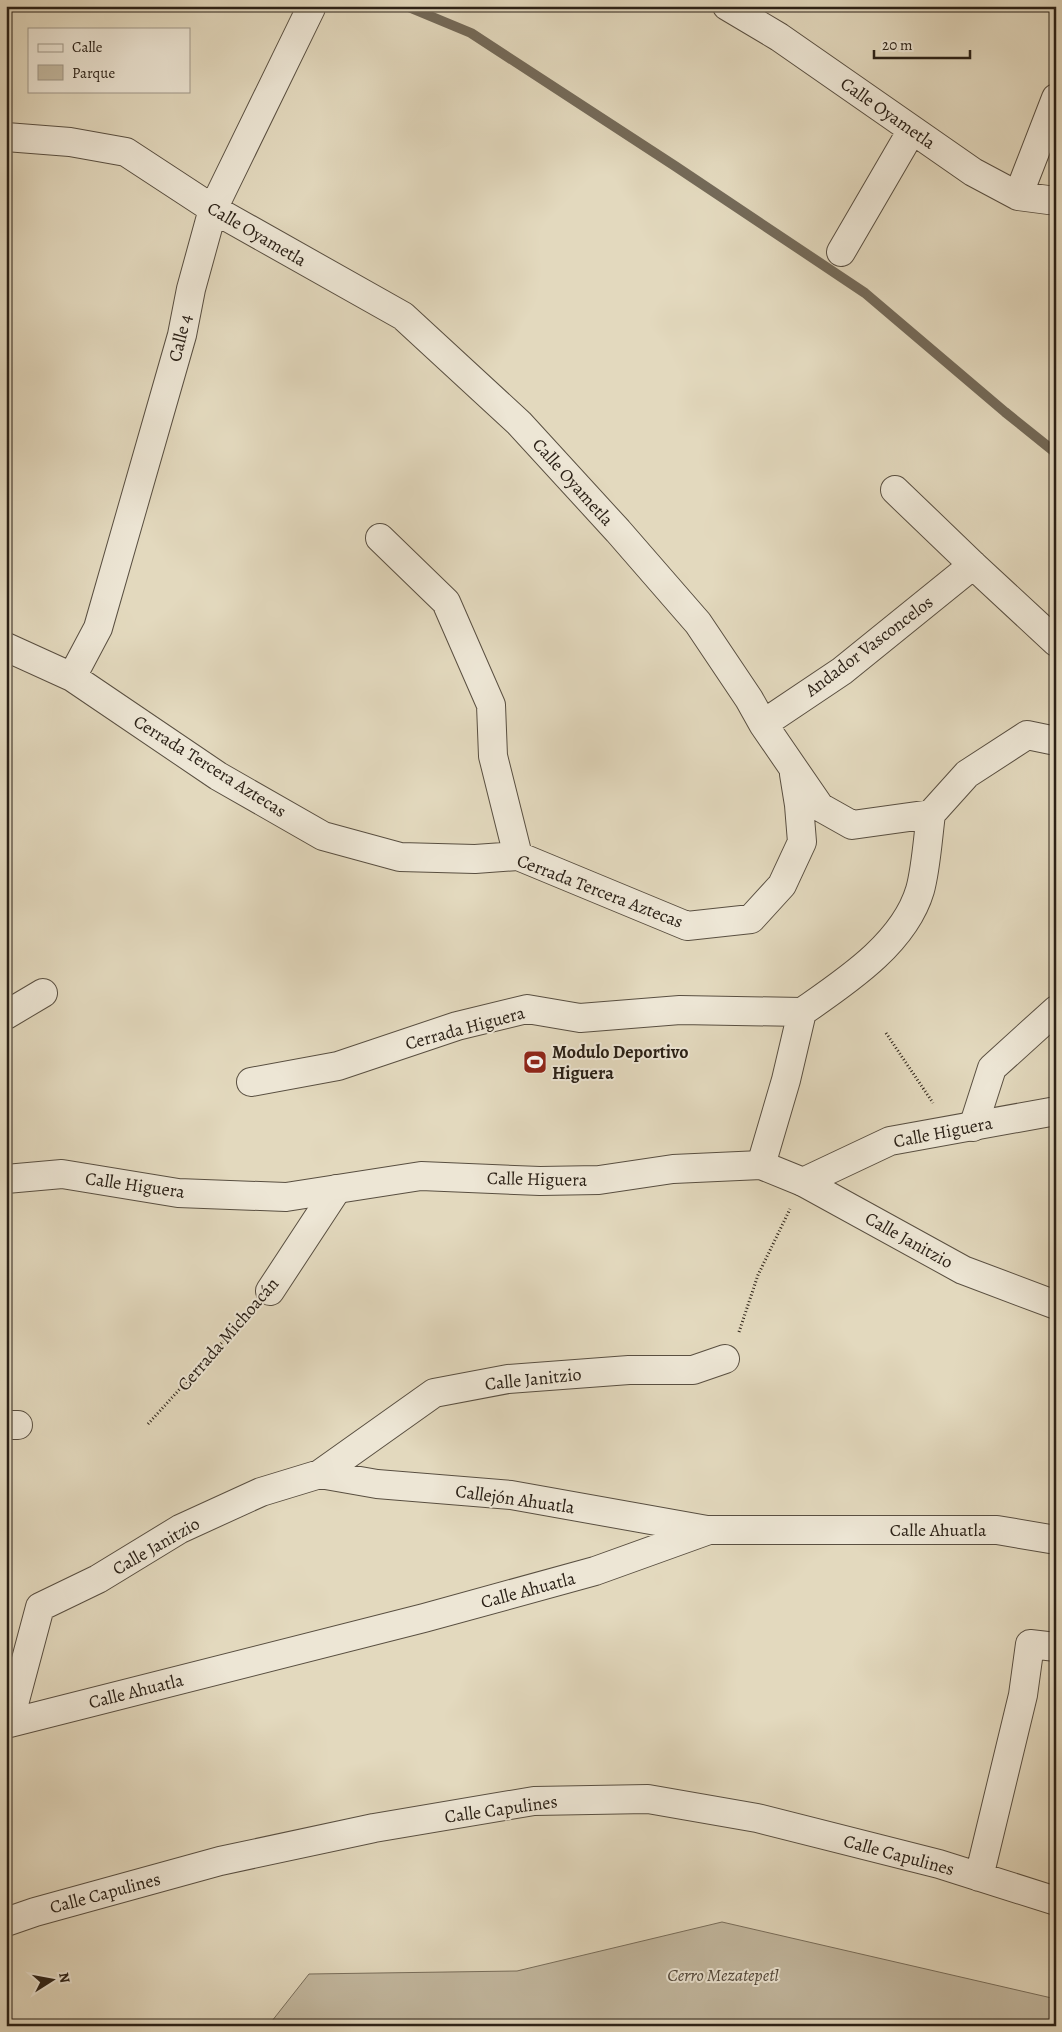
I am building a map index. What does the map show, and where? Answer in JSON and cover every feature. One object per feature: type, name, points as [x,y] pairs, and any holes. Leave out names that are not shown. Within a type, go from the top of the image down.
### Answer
[{"type":"street","name":"Calle Oyametla","points":[[727,6],[779,37],[973,172],[1018,196],[1056,202]]},
{"type":"street","name":"Calle 4","points":[[72,677],[98,628],[182,335],[191,289],[213,209],[311,8]]},
{"type":"street","points":[[1018,196],[1056,98]]},
{"type":"street","points":[[841,252],[912,130]]},
{"type":"street","name":"Calle Oyametla","points":[[6,137],[70,142],[126,152],[213,209],[403,316],[519,423],[618,531],[698,624],[820,807],[852,825],[931,814]]},
{"type":"street","points":[[895,490],[972,566],[1056,642]]},
{"type":"street","points":[[380,538],[446,602],[474,665],[491,705],[493,756],[518,856]]},
{"type":"street","name":"Andador Vasconcelos","points":[[763,724],[842,670],[972,566]]},
{"type":"street","name":"Cerrada Tercera Aztecas","points":[[10,651],[72,677],[218,776],[323,836],[400,857],[475,859],[518,856],[687,926],[751,918],[782,884],[802,842],[799,804],[793,768]]},
{"type":"street","points":[[760,1166],[786,1080],[802,1012],[845,982],[872,959],[903,926],[920,890],[931,814],[967,774],[1027,735],[1056,740]]},
{"type":"street","points":[[6,1015],[43,993]]},
{"type":"street","name":"Cerrada Higuera","points":[[251,1082],[338,1066],[457,1026],[527,1009],[580,1018],[680,1010],[802,1012]]},
{"type":"street","points":[[962,1129],[992,1068],[1056,1010]]},
{"type":"street","name":"Calle Higuera","points":[[6,1179],[62,1174],[178,1193],[277,1196],[421,1176],[540,1181],[599,1180],[673,1168],[760,1166],[803,1182],[890,1141],[1056,1111]]},
{"type":"street","name":"Calle Janitzio","points":[[803,1182],[963,1270],[1056,1305]]},
{"type":"street","name":"Cerrada Michoacán","points":[[270,1291],[337,1189]]},
{"type":"street","name":"Calle Janitzio","points":[[8,1723],[40,1607],[98,1579],[180,1529],[261,1492],[320,1474],[434,1393],[508,1379],[629,1370],[694,1370],[725,1359]]},
{"type":"street","name":"Callejón Ahuatla","points":[[320,1474],[377,1484],[511,1495],[709,1530]]},
{"type":"street","name":"Calle Ahuatla","points":[[8,1723],[424,1618],[586,1574],[709,1530],[997,1530],[1056,1540]]},
{"type":"street","points":[[979,1877],[1023,1695],[1030,1644],[1056,1647]]},
{"type":"street","name":"Calle Capulines","points":[[6,1922],[220,1861],[374,1828],[534,1801],[648,1799],[748,1816],[929,1862],[1056,1901]]},
{"type":"path","points":[[886,1034],[962,1129]]},
{"type":"path","points":[[725,1359],[743,1324],[758,1275],[803,1182]]},
{"type":"path","name":"Cerrada Michoacán","points":[[148,1424],[270,1291]]},
{"type":"green space","name":"Cerro Mezatepetl","points":[[722,1922],[1056,1999],[1056,2026],[268,2026],[309,1974],[517,1971]]},
{"type":"waterway","points":[[406,6],[471,33],[865,293],[1056,453]]},
{"type":"place","name":"Modulo Deportivo Higuera","points":[[535,1062]]}]
